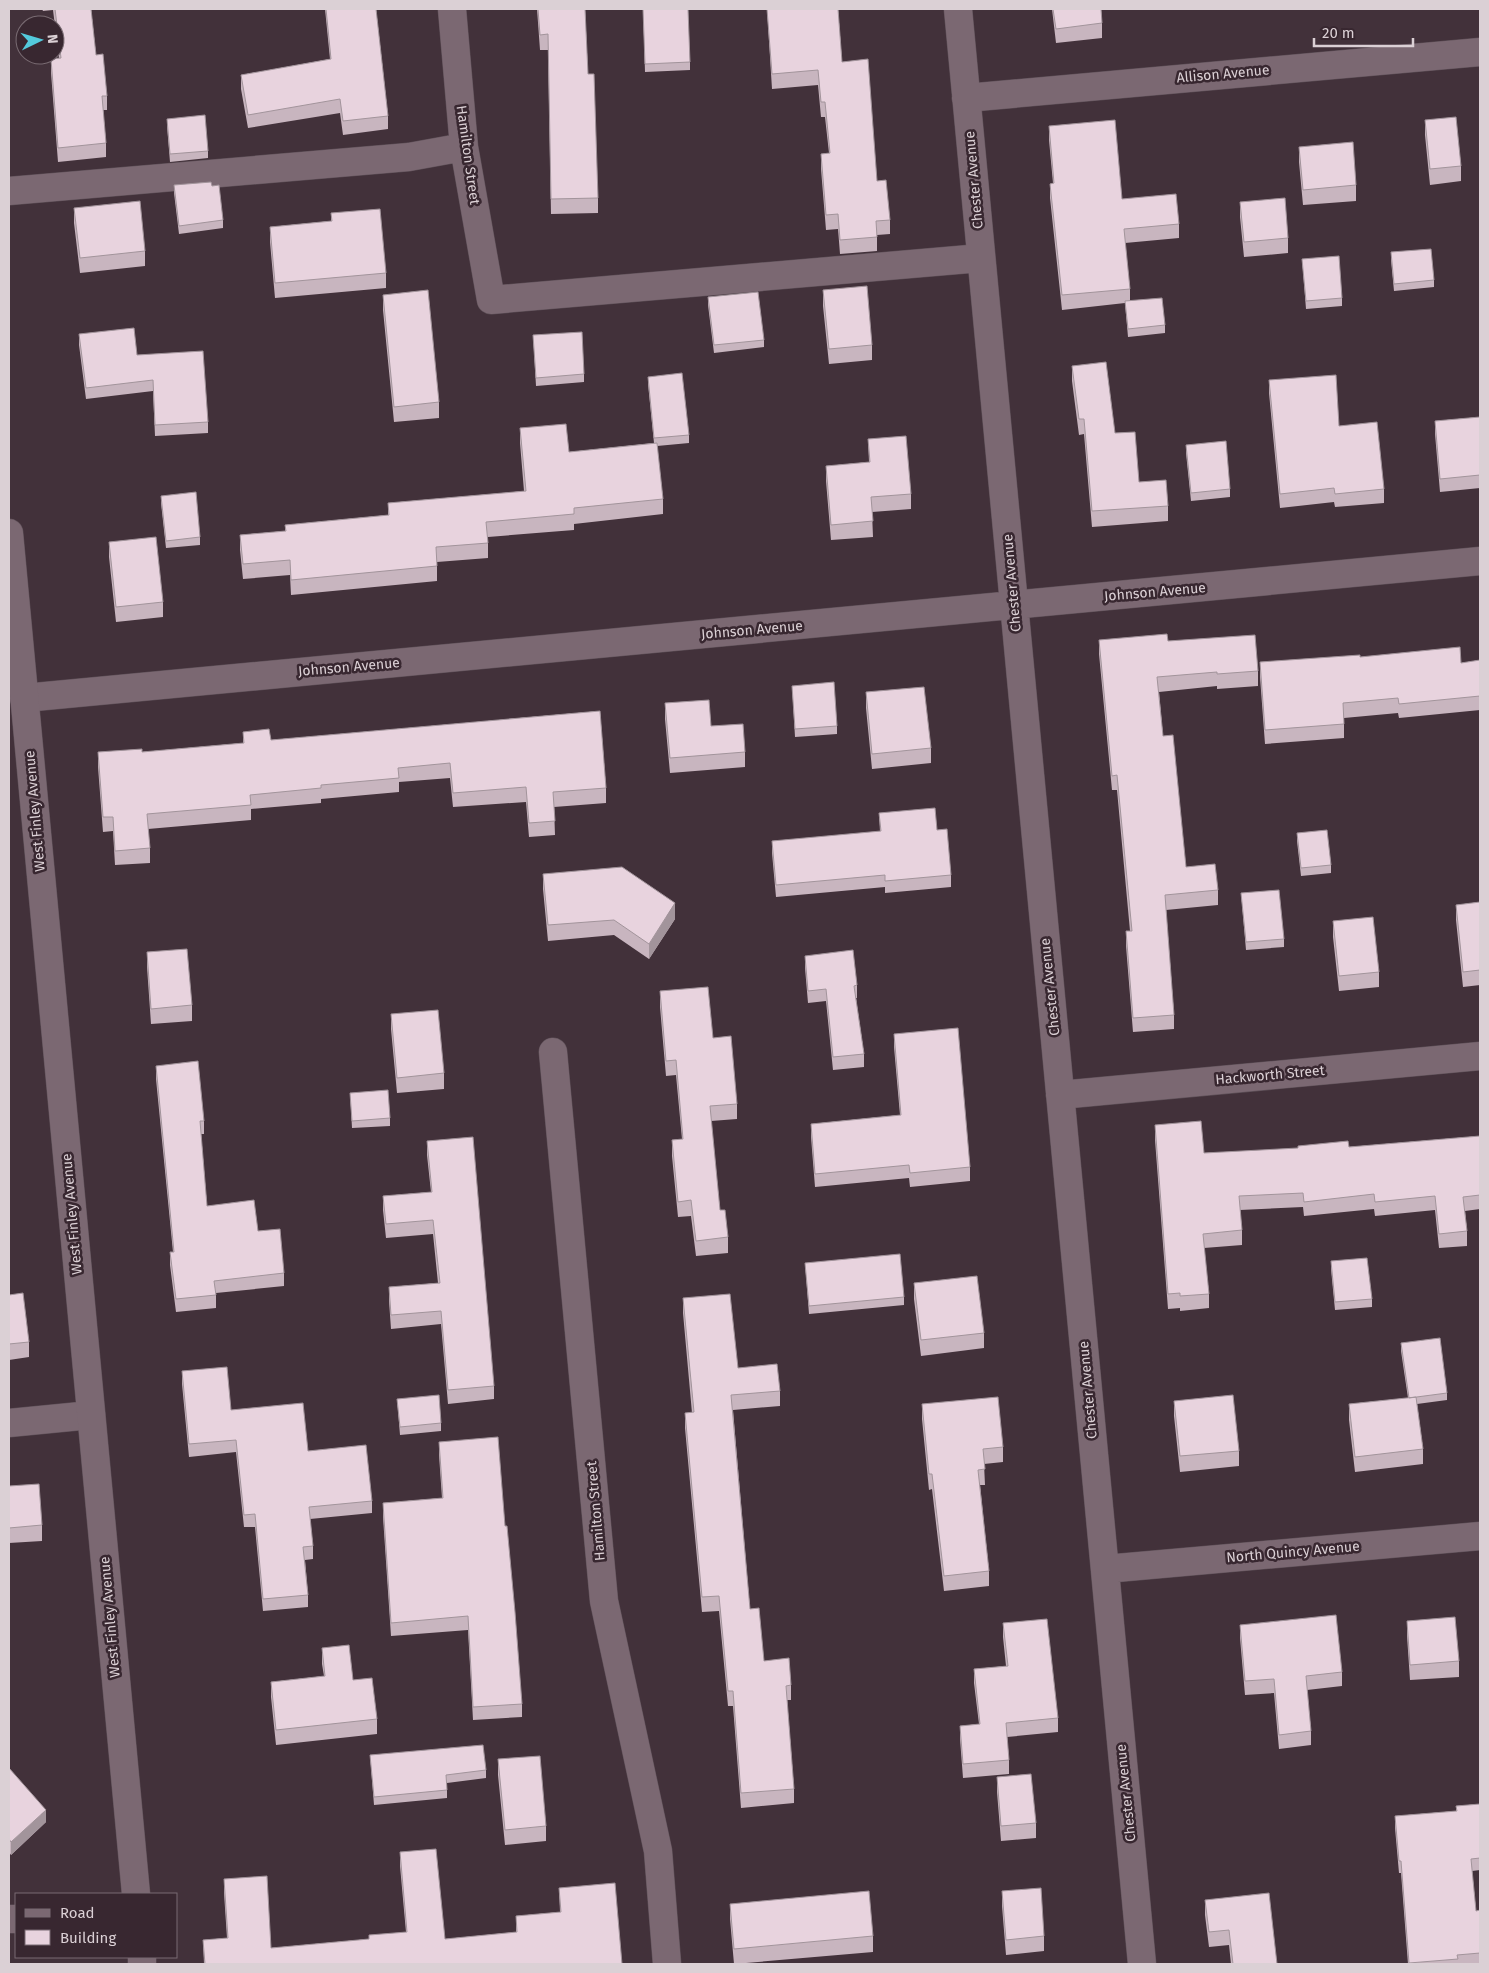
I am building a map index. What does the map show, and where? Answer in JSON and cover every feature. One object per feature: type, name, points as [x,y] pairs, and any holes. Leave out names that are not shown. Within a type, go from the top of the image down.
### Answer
[{"type":"street","name":"Hamilton Street","points":[[452,9],[464,147],[491,300],[981,258]]},
{"type":"street","name":"Chester Avenue","points":[[958,9],[1142,1964]]},
{"type":"street","name":"Allison Avenue","points":[[966,98],[1480,52]]},
{"type":"street","points":[[9,191],[409,158],[464,147]]},
{"type":"street","name":"West Finley Avenue","points":[[9,533],[136,1893]]},
{"type":"street","name":"Johnson Avenue","points":[[24,698],[1480,562]]},
{"type":"street","name":"Hamilton Street","points":[[553,1052],[604,1601],[658,1851],[668,1964]]},
{"type":"street","name":"Hackworth Street","points":[[1060,1095],[1480,1056]]},
{"type":"street","points":[[9,1423],[91,1415]]},
{"type":"street","name":"North Quincy Avenue","points":[[1105,1570],[1480,1536]]},
{"type":"building","points":[[55,9],[91,9],[96,55],[103,54],[107,96],[102,96],[106,143],[58,148],[51,65],[65,65],[65,15],[56,15]]},
{"type":"building","points":[[326,9],[376,9],[388,116],[343,121],[340,99],[248,115],[241,75],[331,59]]},
{"type":"building","points":[[538,9],[585,9],[588,74],[594,74],[598,198],[551,199],[548,34],[540,35]]},
{"type":"building","points":[[643,9],[688,9],[690,62],[645,64]]},
{"type":"building","points":[[767,9],[838,9],[842,62],[868,59],[877,181],[886,180],[890,220],[876,221],[877,237],[840,240],[838,214],[826,215],[821,154],[830,153],[825,102],[821,102],[818,70],[772,74]]},
{"type":"building","points":[[1053,9],[1101,9],[1102,23],[1056,29]]},
{"type":"building","points":[[205,115],[208,151],[170,154],[167,119]]},
{"type":"building","points":[[1456,117],[1461,166],[1430,169],[1425,120]]},
{"type":"building","points":[[1115,120],[1122,199],[1176,194],[1179,224],[1124,229],[1130,289],[1062,295],[1050,184],[1054,183],[1049,126]]},
{"type":"building","points":[[1353,142],[1356,185],[1303,190],[1299,147]]},
{"type":"building","points":[[211,182],[212,186],[219,185],[223,220],[179,226],[174,185]]},
{"type":"building","points":[[1285,198],[1288,238],[1244,242],[1240,202]]},
{"type":"building","points":[[140,201],[145,251],[80,258],[74,208]]},
{"type":"building","points":[[380,209],[386,273],[275,283],[270,227],[332,221],[331,213]]},
{"type":"building","points":[[1431,249],[1434,280],[1394,284],[1391,252]]},
{"type":"building","points":[[1339,256],[1342,298],[1306,301],[1302,259]]},
{"type":"building","points":[[867,286],[872,345],[829,349],[823,290]]},
{"type":"building","points":[[428,290],[439,402],[394,407],[383,295]]},
{"type":"building","points":[[758,292],[764,340],[714,345],[708,297]]},
{"type":"building","points":[[1162,298],[1165,325],[1128,329],[1125,301]]},
{"type":"building","points":[[134,328],[137,355],[203,351],[208,422],[155,425],[153,380],[86,388],[79,334]]},
{"type":"building","points":[[582,332],[584,374],[536,378],[533,335]]},
{"type":"building","points":[[1106,362],[1115,433],[1135,432],[1139,482],[1166,480],[1168,506],[1092,511],[1084,419],[1079,419],[1072,366]]},
{"type":"building","points":[[682,373],[689,435],[654,438],[648,377]]},
{"type":"building","points":[[1336,375],[1339,426],[1377,422],[1384,489],[1335,494],[1334,488],[1280,494],[1269,380]]},
{"type":"building","points":[[1480,417],[1480,475],[1440,479],[1435,421]]},
{"type":"building","points":[[566,424],[569,452],[657,443],[663,499],[574,508],[574,514],[486,522],[488,543],[436,547],[437,566],[291,580],[290,560],[243,564],[240,535],[286,531],[285,525],[389,515],[388,503],[526,491],[520,428]]},
{"type":"building","points":[[906,436],[911,494],[871,497],[873,521],[831,525],[826,466],[870,462],[868,439]]},
{"type":"building","points":[[1226,441],[1230,489],[1191,493],[1186,445]]},
{"type":"building","points":[[196,492],[200,537],[166,541],[161,496]]},
{"type":"building","points":[[156,537],[163,602],[116,607],[109,542]]},
{"type":"building","points":[[1167,634],[1168,641],[1255,635],[1258,671],[1157,677],[1163,736],[1173,735],[1186,867],[1215,864],[1218,890],[1165,895],[1174,1015],[1133,1018],[1126,931],[1132,931],[1117,775],[1112,776],[1099,640]]},
{"type":"building","points":[[1460,647],[1461,663],[1480,660],[1480,696],[1399,704],[1398,698],[1343,703],[1344,724],[1265,730],[1260,662],[1360,655],[1360,657]]},
{"type":"building","points":[[834,682],[837,726],[795,729],[792,686]]},
{"type":"building","points":[[924,687],[931,748],[872,754],[866,692]]},
{"type":"building","points":[[709,700],[711,726],[743,724],[745,752],[670,758],[665,703]]},
{"type":"building","points":[[600,711],[606,788],[553,792],[555,821],[529,823],[526,787],[453,793],[450,763],[398,768],[399,778],[321,785],[321,788],[250,795],[251,805],[147,814],[150,848],[115,851],[113,817],[103,817],[98,752],[142,749],[142,752],[244,743],[243,732],[269,729],[271,740]]},
{"type":"building","points":[[935,808],[937,830],[947,829],[951,875],[885,881],[885,875],[776,885],[772,841],[881,831],[879,813]]},
{"type":"building","points":[[1327,830],[1331,865],[1301,868],[1297,833]]},
{"type":"building","points":[[622,867],[675,903],[649,944],[614,920],[548,925],[543,874]]},
{"type":"building","points":[[1279,890],[1284,939],[1246,942],[1241,893]]},
{"type":"building","points":[[1480,902],[1480,970],[1463,972],[1456,905]]},
{"type":"building","points":[[1373,917],[1379,972],[1339,976],[1333,921]]},
{"type":"building","points":[[187,949],[192,1005],[151,1009],[147,952]]},
{"type":"building","points":[[853,950],[857,985],[854,986],[864,1054],[833,1057],[826,989],[808,991],[805,956]]},
{"type":"building","points":[[708,987],[713,1038],[731,1036],[737,1104],[710,1106],[720,1210],[725,1210],[728,1237],[696,1241],[691,1200],[678,1202],[672,1140],[683,1139],[676,1060],[666,1061],[660,991]]},
{"type":"building","points":[[438,1010],[444,1073],[397,1078],[391,1014]]},
{"type":"building","points":[[958,1028],[970,1167],[910,1173],[909,1165],[815,1174],[811,1124],[901,1115],[894,1034]]},
{"type":"building","points":[[198,1061],[204,1121],[200,1121],[207,1206],[254,1200],[258,1231],[280,1229],[284,1273],[214,1281],[216,1295],[176,1299],[170,1252],[174,1252],[156,1066]]},
{"type":"building","points":[[388,1090],[390,1118],[352,1121],[350,1093]]},
{"type":"building","points":[[1201,1121],[1204,1153],[1298,1148],[1298,1146],[1348,1141],[1349,1147],[1480,1136],[1480,1195],[1463,1197],[1467,1231],[1439,1234],[1435,1196],[1375,1202],[1374,1194],[1304,1202],[1303,1193],[1239,1196],[1242,1230],[1203,1234],[1209,1294],[1180,1296],[1180,1293],[1168,1294],[1155,1125]]},
{"type":"building","points":[[473,1137],[494,1386],[448,1390],[441,1311],[391,1315],[389,1287],[440,1283],[433,1220],[386,1224],[383,1196],[432,1192],[427,1141]]},
{"type":"building","points":[[900,1254],[904,1297],[809,1306],[805,1263]]},
{"type":"building","points":[[1367,1258],[1372,1299],[1335,1302],[1331,1261]]},
{"type":"building","points":[[977,1276],[984,1333],[921,1340],[914,1283]]},
{"type":"building","points":[[23,1293],[29,1342],[9,1344],[9,1295]]},
{"type":"building","points":[[730,1294],[738,1368],[777,1364],[780,1391],[731,1395],[750,1609],[759,1608],[764,1661],[789,1658],[791,1685],[786,1686],[794,1789],[741,1793],[733,1691],[728,1691],[719,1596],[702,1597],[685,1413],[694,1412],[683,1298]]},
{"type":"building","points":[[1440,1338],[1447,1393],[1409,1398],[1401,1343]]},
{"type":"building","points":[[227,1367],[231,1410],[303,1403],[308,1451],[366,1445],[372,1501],[309,1507],[313,1546],[303,1547],[308,1595],[263,1599],[255,1514],[244,1515],[236,1440],[189,1444],[182,1371]]},
{"type":"building","points":[[439,1395],[441,1423],[400,1427],[397,1399]]},
{"type":"building","points":[[1233,1395],[1239,1451],[1180,1456],[1174,1401]]},
{"type":"building","points":[[998,1397],[1003,1447],[983,1449],[985,1469],[978,1470],[989,1571],[944,1576],[932,1474],[929,1474],[922,1404]]},
{"type":"building","points":[[1416,1397],[1423,1449],[1355,1457],[1349,1404]]},
{"type":"building","points":[[498,1437],[522,1704],[473,1707],[468,1616],[391,1623],[383,1503],[443,1498],[439,1442]]},
{"type":"building","points":[[39,1484],[42,1525],[9,1528],[9,1486]]},
{"type":"building","points":[[1336,1615],[1342,1672],[1306,1676],[1311,1731],[1279,1735],[1274,1679],[1245,1681],[1240,1625]]},
{"type":"building","points":[[1455,1617],[1459,1661],[1410,1665],[1407,1621]]},
{"type":"building","points":[[1047,1619],[1058,1718],[1006,1723],[1009,1760],[963,1764],[960,1726],[980,1724],[974,1669],[1008,1666],[1003,1623]]},
{"type":"building","points":[[349,1645],[353,1680],[372,1678],[377,1719],[276,1730],[271,1682],[325,1676],[322,1648]]},
{"type":"building","points":[[483,1745],[486,1770],[446,1775],[447,1790],[374,1797],[370,1755]]},
{"type":"building","points":[[540,1756],[546,1826],[505,1830],[498,1759]]},
{"type":"building","points":[[9,1768],[46,1810],[11,1842],[9,1839]]},
{"type":"building","points":[[1031,1774],[1036,1823],[1001,1826],[997,1777]]},
{"type":"building","points":[[1480,1804],[1480,1858],[1471,1859],[1476,1911],[1480,1910],[1480,1953],[1457,1955],[1458,1959],[1409,1963],[1401,1861],[1399,1861],[1395,1816],[1457,1811],[1456,1806]]},
{"type":"building","points":[[436,1849],[445,1939],[517,1932],[516,1916],[561,1912],[559,1888],[615,1883],[622,1964],[205,1964],[203,1940],[228,1938],[224,1879],[267,1876],[271,1948],[369,1939],[369,1935],[407,1932],[400,1852]]},
{"type":"building","points":[[1041,1888],[1044,1936],[1006,1940],[1002,1891]]},
{"type":"building","points":[[869,1891],[873,1936],[734,1949],[730,1904]]},
{"type":"building","points":[[1269,1893],[1277,1964],[1233,1964],[1229,1930],[1209,1932],[1205,1900]]}]
